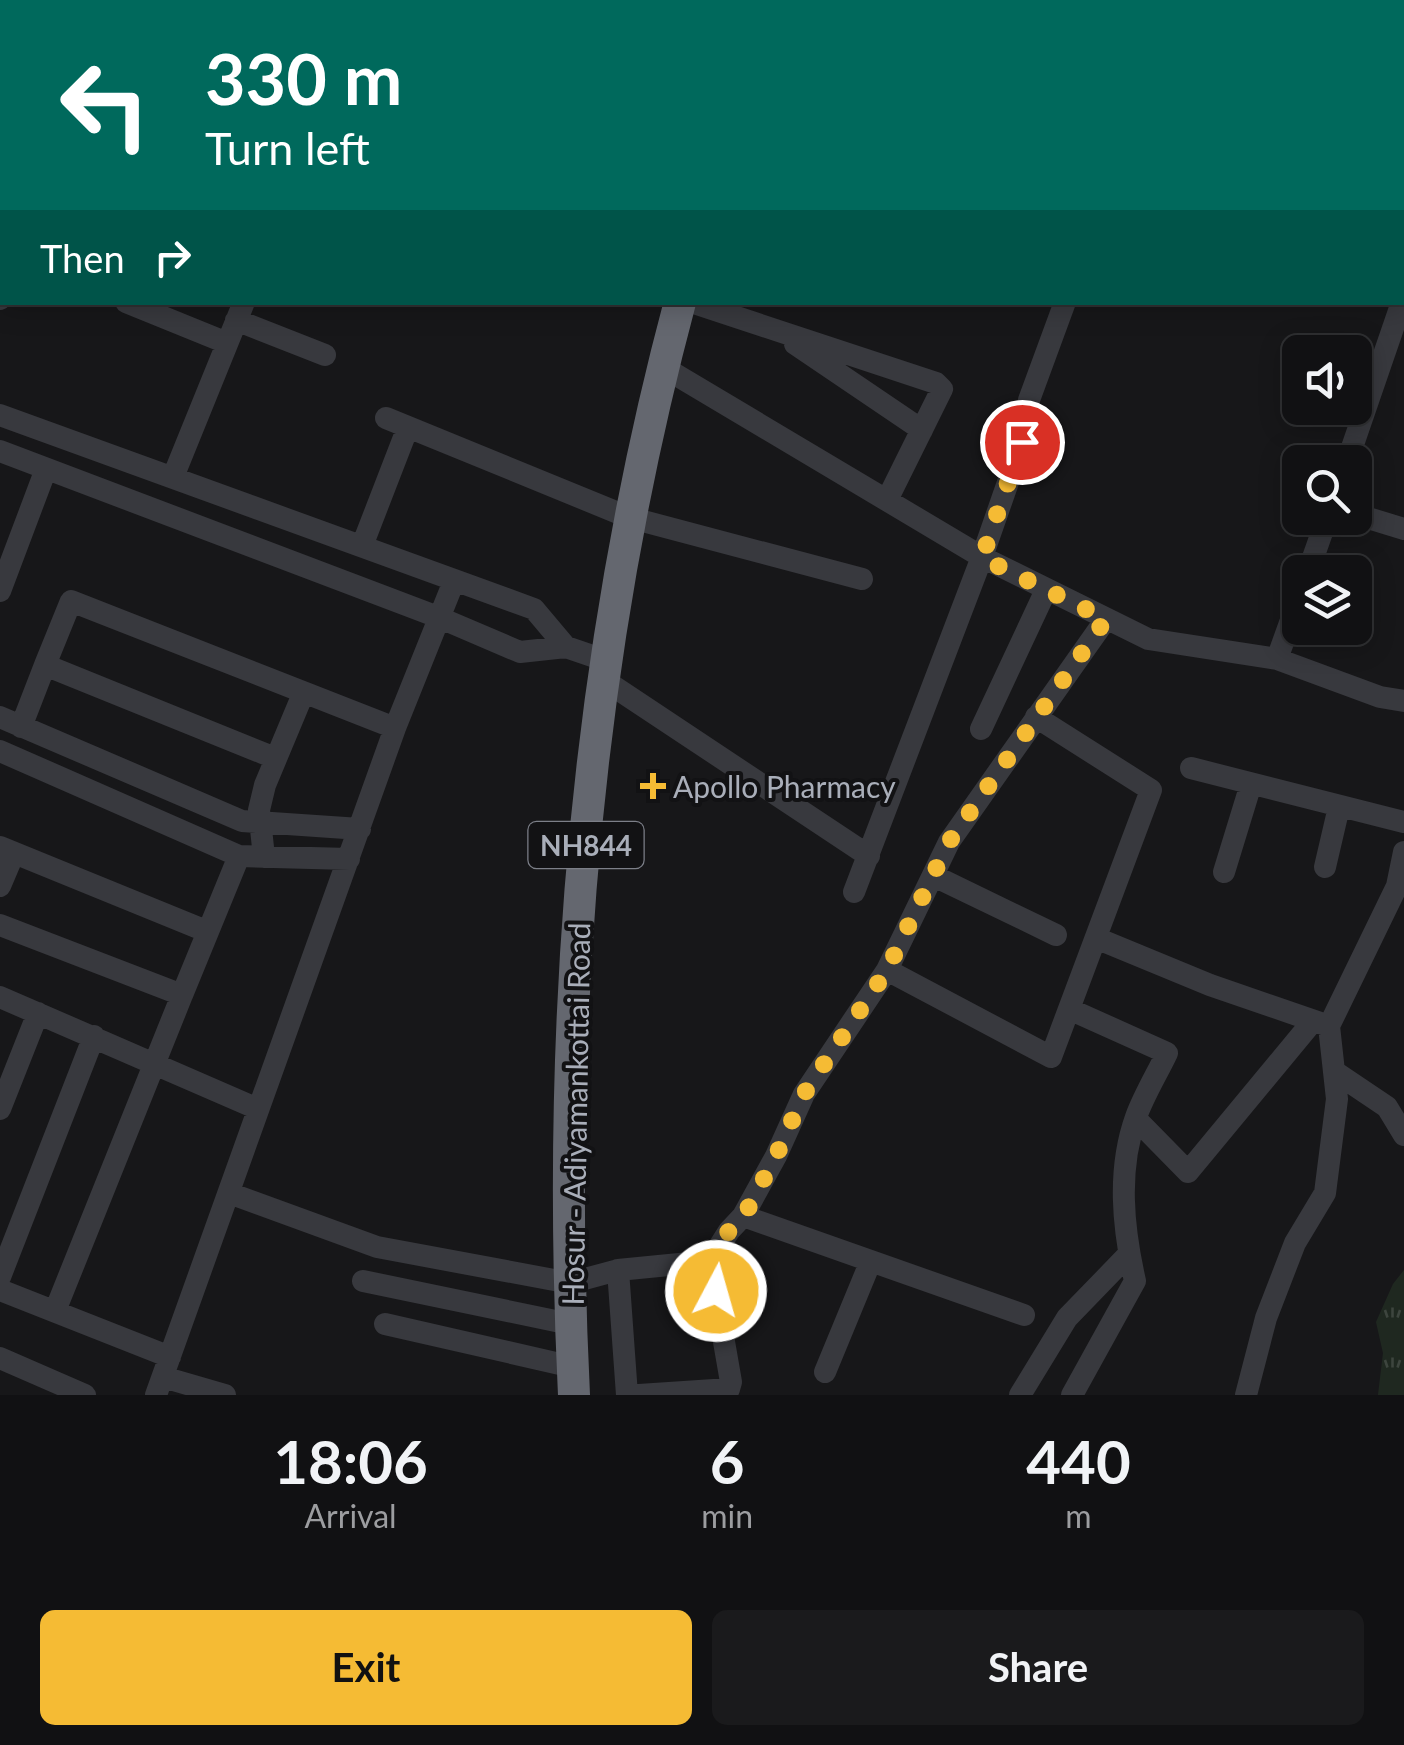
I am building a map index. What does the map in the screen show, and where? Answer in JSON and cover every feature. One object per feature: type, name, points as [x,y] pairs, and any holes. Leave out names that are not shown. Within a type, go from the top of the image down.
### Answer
[{"type":"highway","name":"Hosur - Adiyamankottai Road","points":[[573,1381],[572,994],[605,671],[628,516],[679,305]]},
{"type":"street","points":[[133,305],[227,343]]},
{"type":"street","points":[[700,305],[936,383],[942,389],[887,500]]},
{"type":"street","points":[[854,892],[982,558],[1022,442],[1029,400],[1064,305]]},
{"type":"street","points":[[1353,445],[1401,305]]},
{"type":"street","points":[[173,477],[240,311],[325,355]]},
{"type":"street","points":[[771,328],[922,430]]},
{"type":"street","points":[[663,366],[982,558],[1148,638],[1277,659],[1380,698],[1404,701]]},
{"type":"street","points":[[0,415],[534,609],[566,648],[605,671],[868,856]]},
{"type":"street","points":[[362,546],[397,422],[628,516],[862,580]]},
{"type":"street","points":[[0,451],[438,617],[520,652],[566,648]]},
{"type":"street","points":[[0,591],[46,469]]},
{"type":"street","points":[[1372,519],[1404,529]]},
{"type":"street","points":[[163,1376],[395,728],[454,581]]},
{"type":"street","points":[[981,729],[1046,590]]},
{"type":"street","points":[[360,829],[261,824],[226,814],[11,722],[44,664],[71,601],[395,728]]},
{"type":"street","points":[[639,1395],[728,1388],[731,1382],[710,1261],[744,1216],[804,1094],[887,970],[949,842],[1106,619]]},
{"type":"street","points":[[1277,659],[1282,645]]},
{"type":"street","points":[[44,664],[275,758]]},
{"type":"street","points":[[264,857],[260,810],[275,758],[303,694]]},
{"type":"street","points":[[887,970],[1051,1056],[1151,790],[1036,717]]},
{"type":"street","points":[[0,751],[239,856],[349,859]]},
{"type":"street","points":[[1191,768],[1404,822]]},
{"type":"street","points":[[1224,872],[1251,784]]},
{"type":"street","points":[[1324,867],[1340,807]]},
{"type":"street","points":[[215,845],[226,814]]},
{"type":"street","points":[[0,886],[7,850],[206,931]]},
{"type":"street","points":[[1136,1118],[1188,1172],[1321,1024],[1397,886],[1404,852]]},
{"type":"street","points":[[54,1312],[239,856]]},
{"type":"street","points":[[934,876],[1056,935]]},
{"type":"street","points":[[0,925],[182,995]]},
{"type":"street","points":[[1096,938],[1210,985],[1321,1024]]},
{"type":"street","points":[[0,997],[258,1109]]},
{"type":"street","points":[[1069,1009],[1167,1053],[1136,1118],[1123,1191],[1135,1281],[1072,1395]]},
{"type":"street","points":[[0,1108],[38,1013]]},
{"type":"street","points":[[1246,1395],[1266,1318],[1295,1243],[1324,1194],[1337,1100],[1335,1072],[1321,1024]]},
{"type":"street","points":[[0,1277],[94,1036]]},
{"type":"street","points":[[1335,1072],[1387,1107],[1404,1136]]},
{"type":"street","points":[[229,1193],[377,1247],[570,1283],[618,1270],[710,1261]]},
{"type":"street","points":[[744,1216],[1024,1314]]},
{"type":"street","points":[[1020,1395],[1067,1318],[1129,1254]]},
{"type":"street","points":[[825,1372],[870,1263]]},
{"type":"street","points":[[618,1270],[628,1395]]},
{"type":"street","points":[[363,1281],[570,1324]]},
{"type":"street","points":[[0,1290],[54,1312],[163,1376],[225,1395]]},
{"type":"street","points":[[1079,1306],[1112,1326]]},
{"type":"street","points":[[385,1324],[573,1381]]},
{"type":"street","points":[[0,1358],[84,1395]]},
{"type":"green space","points":[[1404,1270],[1404,1395],[1378,1395],[1383,1353],[1376,1322],[1393,1284]]},
{"type":"place","name":"Apollo Pharmacy","points":[[653,786]]},
{"type":"route","points":[[716,1291],[710,1261],[744,1216],[804,1094],[887,970],[949,842],[1106,619],[982,558],[1022,442]]}]
